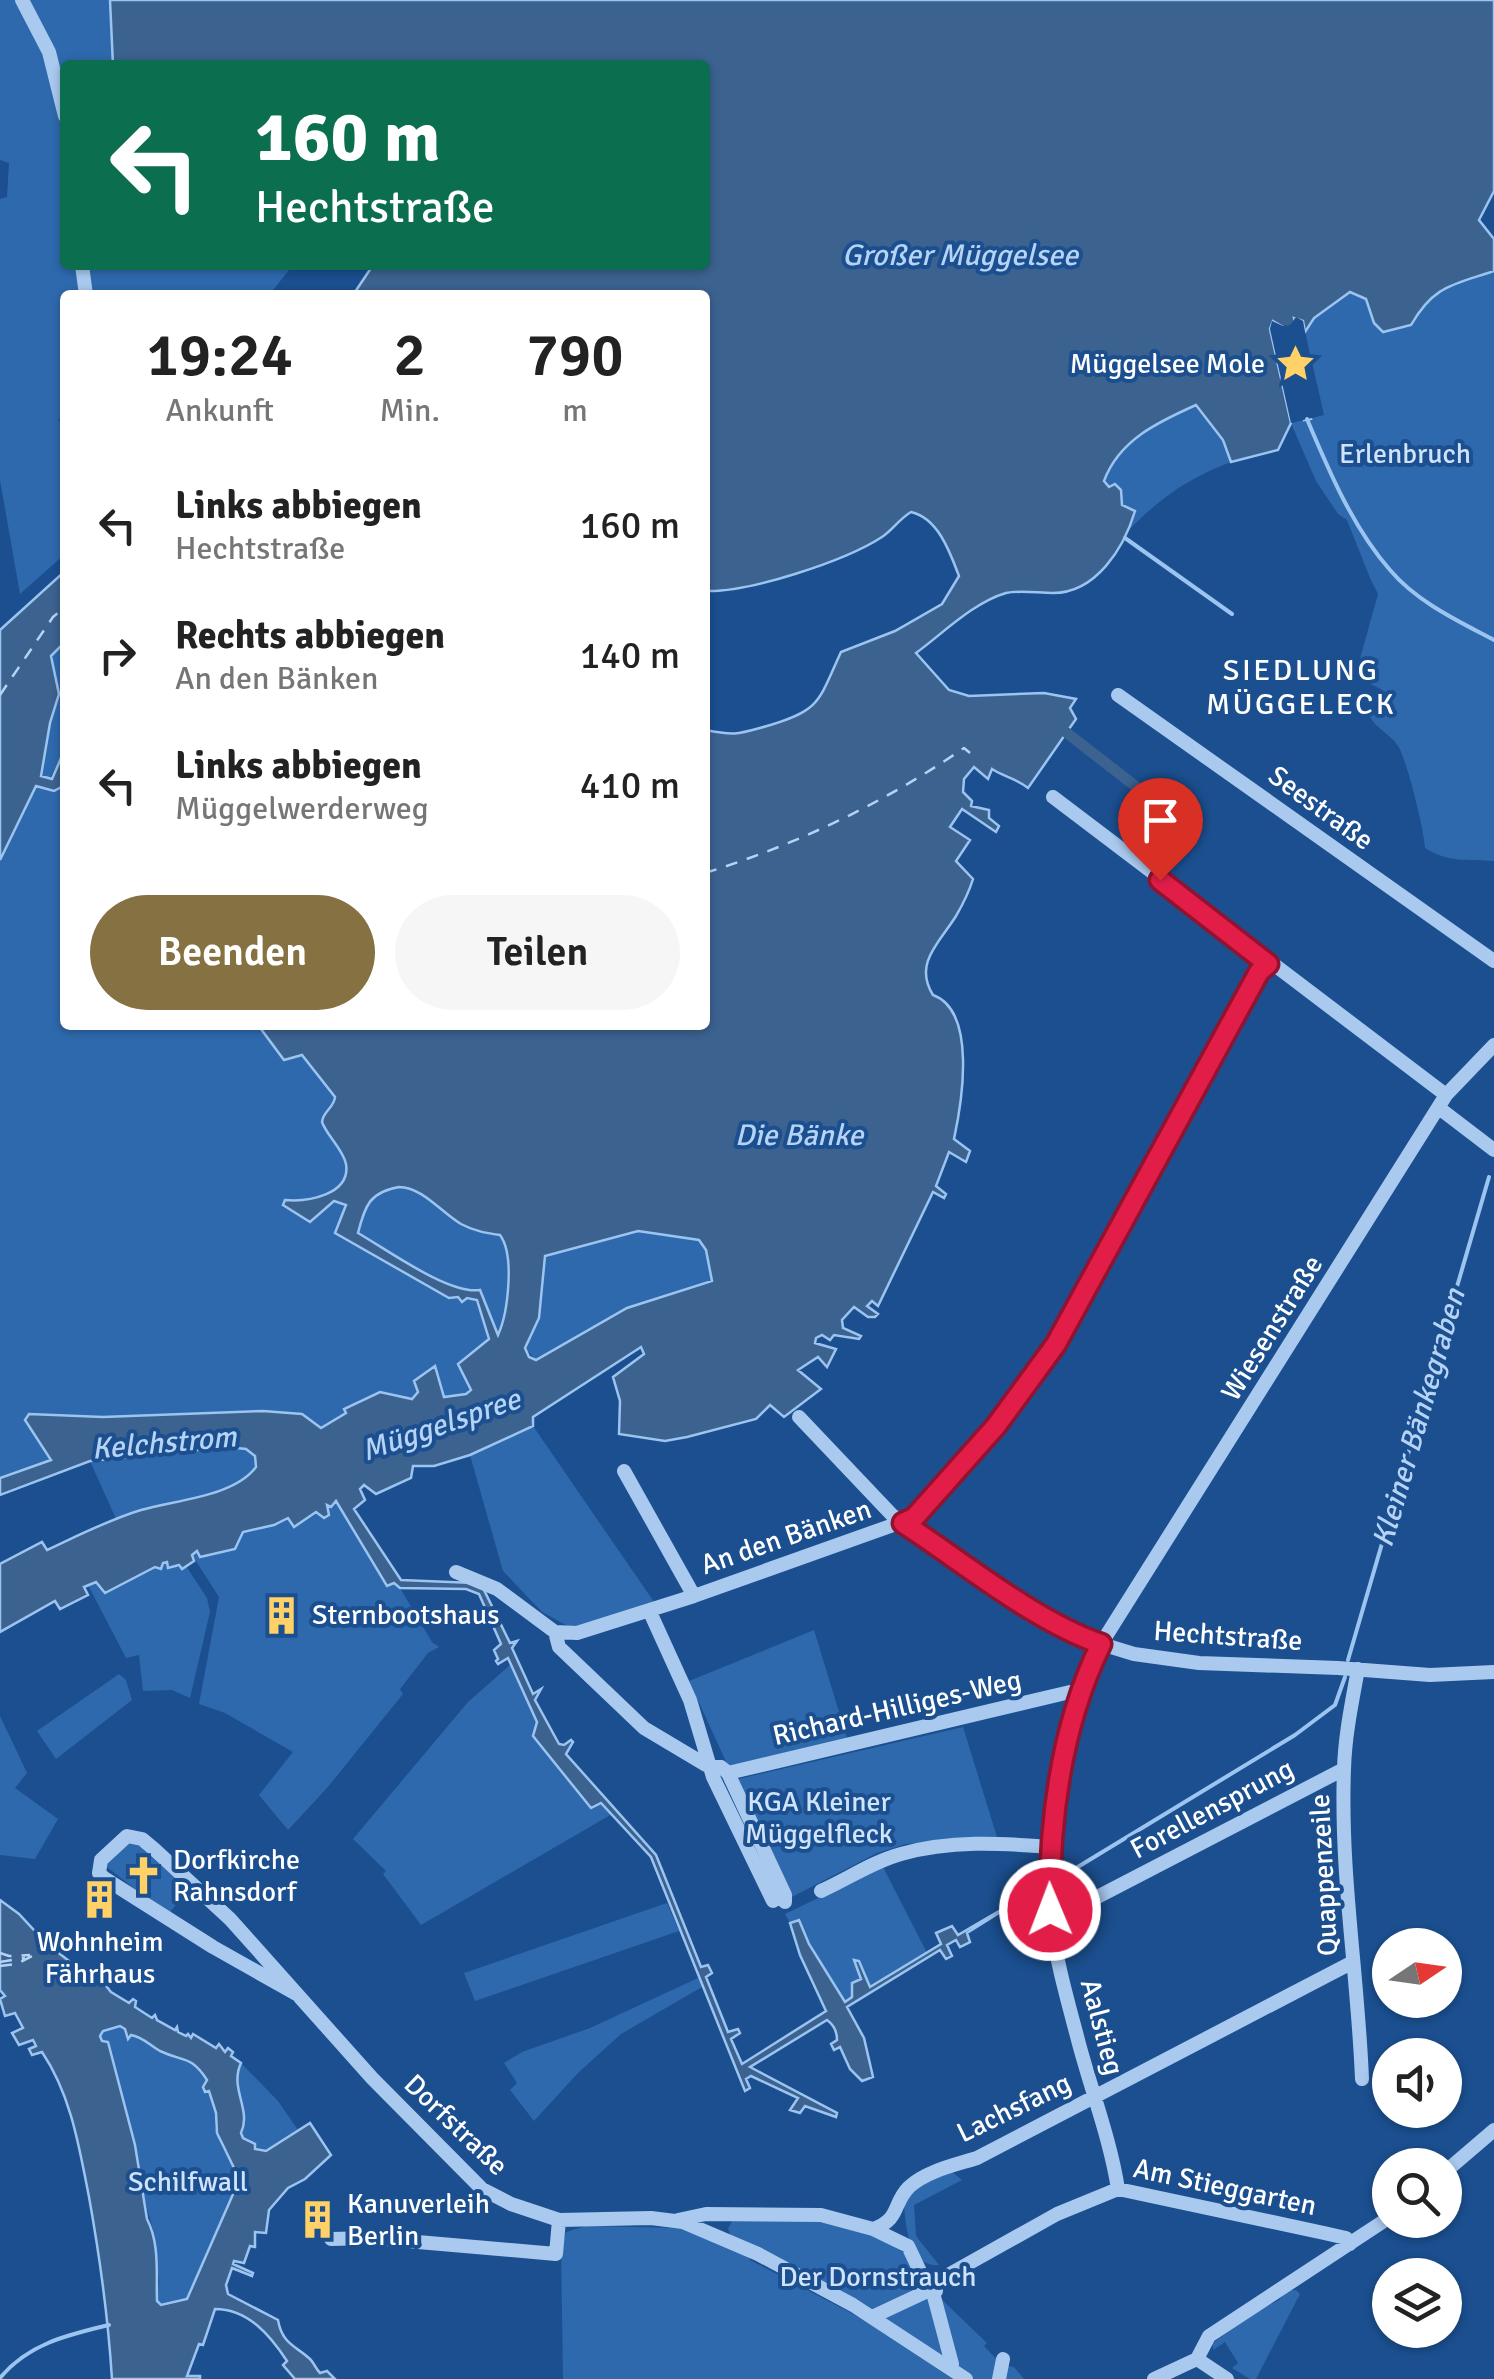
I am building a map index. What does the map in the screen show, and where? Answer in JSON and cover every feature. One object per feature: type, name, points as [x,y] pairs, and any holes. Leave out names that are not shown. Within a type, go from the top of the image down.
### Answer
[{"type":"street","points":[[22,0],[49,52],[60,96]]},
{"type":"street","name":"Seestraße","points":[[1118,696],[1494,961]]},
{"type":"street","points":[[1053,798],[1443,1102],[1494,1150]]},
{"type":"street","name":"An den Bänken","points":[[555,1632],[586,1631],[914,1518],[996,1426],[1056,1344],[1259,972],[1268,964]]},
{"type":"street","name":"Wiesenstraße","points":[[1101,1644],[1443,1102],[1494,1045]]},
{"type":"street","name":"Hechtstraße","points":[[799,1416],[892,1515],[1046,1617],[1101,1644],[1180,1661],[1452,1676],[1494,1672]]},
{"type":"street","points":[[624,1471],[694,1596]]},
{"type":"street","points":[[456,1572],[497,1589],[555,1632],[559,1647],[644,1728],[709,1765],[721,1767],[728,1773],[785,1895],[779,1902],[709,1765],[690,1700],[649,1610]]},
{"type":"street","name":"Aalstieg","points":[[1101,1644],[1078,1696],[1068,1732],[1051,1847],[1051,1921],[1118,2188]]},
{"type":"street","name":"Quappenzeile","points":[[1358,1669],[1344,1769],[1346,1883],[1362,2079]]},
{"type":"street","name":"Richard-Hilliges-Weg","points":[[728,1773],[1070,1692],[1078,1696]]},
{"type":"street","points":[[680,1749],[700,1734]]},
{"type":"street","name":"Forellensprung","points":[[1051,1921],[1344,1769]]},
{"type":"street","name":"Dorfstraße","points":[[298,1995],[213,1948],[104,1878],[99,1873],[101,1860],[127,1836],[142,1839],[228,1916],[416,2124],[482,2189],[511,2204],[559,2220],[677,2221],[758,2254],[872,2316],[966,2379]]},
{"type":"street","points":[[821,1891],[900,1854],[998,1842],[1051,1847]]},
{"type":"street","name":"Lachsfang","points":[[872,2229],[890,2220],[909,2186],[977,2158],[1353,1962]]},
{"type":"street","points":[[1462,2157],[1494,2130]]},
{"type":"street","name":"Am Stieggarten","points":[[872,2316],[940,2284],[1056,2214],[1118,2188],[1346,2238],[1350,2244]]},
{"type":"street","points":[[898,2209],[908,2246],[927,2286],[940,2284]]},
{"type":"street","name":"Dorfstraße","points":[[677,2221],[679,2217],[706,2214],[821,2215],[872,2229],[908,2246]]},
{"type":"street","points":[[331,2238],[556,2254],[559,2220]]},
{"type":"street","points":[[1154,2379],[1197,2359],[1209,2336],[1372,2229]]},
{"type":"street","points":[[917,2262],[934,2273],[940,2284],[952,2364],[949,2368]]},
{"type":"street","points":[[998,2379],[1003,2359]]},
{"type":"street","points":[[1197,2359],[1227,2379]]},
{"type":"green space","points":[[0,0],[145,0],[152,60],[60,60],[60,270],[289,270],[273,290],[60,290],[60,558],[20,594],[0,480],[0,199],[7,197],[9,163],[0,160]]},
{"type":"green space","name":"Erlenbruch","points":[[1494,271],[1494,861],[1450,858],[1425,848],[1402,754],[1370,717],[1381,689],[1357,678],[1356,673],[1378,594],[1347,520],[1338,514],[1316,481],[1291,423],[1324,415],[1305,332],[1314,318],[1350,291],[1366,299],[1374,323],[1411,325],[1437,294]]},
{"type":"green space","points":[[1196,405],[1223,440],[1231,462],[1176,489],[1130,529],[1135,511],[1121,505],[1104,482],[1111,467],[1141,434]]},
{"type":"green space","points":[[60,647],[60,759],[49,780],[60,786],[60,1030],[458,1030],[621,1115],[737,1276],[627,1308],[536,1360],[525,1348],[506,1243],[509,1290],[498,1336],[480,1290],[468,1292],[433,1276],[433,1286],[449,1298],[477,1300],[488,1334],[489,1339],[459,1364],[471,1384],[466,1395],[444,1397],[439,1382],[411,1399],[347,1413],[320,1429],[302,1414],[263,1411],[103,1417],[29,1414],[25,1420],[54,1463],[0,1490],[0,826],[51,656]]},
{"type":"green space","points":[[533,1426],[654,1602],[573,1629],[542,1612],[503,1571],[470,1455]]},
{"type":"green space","points":[[227,1447],[246,1449],[255,1456],[256,1467],[230,1486],[212,1493],[116,1519],[90,1461]]},
{"type":"green space","points":[[336,1500],[387,1586],[394,1582],[400,1588],[432,1642],[439,1647],[428,1653],[400,1689],[403,1694],[288,1830],[259,1795],[293,1752],[225,1713],[199,1704],[219,1597],[192,1555],[242,1532],[288,1518],[294,1526]]},
{"type":"green space","points":[[167,1562],[182,1569],[186,1566],[207,1598],[210,1612],[190,1698],[172,1690],[143,1691],[139,1655],[126,1658],[88,1585],[97,1582],[105,1592]]},
{"type":"green space","name":"KGA Kleiner Müggelfleck","points":[[814,1630],[847,1738],[728,1766],[689,1681]]},
{"type":"green space","points":[[511,1664],[537,1722],[533,1736],[591,1808],[601,1803],[612,1814],[421,1925],[383,1874],[386,1871],[353,1839],[468,1702]]},
{"type":"green space","points":[[119,1674],[126,1680],[132,1700],[56,1759],[37,1731]]},
{"type":"green space","points":[[0,1716],[27,1773],[15,1788],[58,1819],[35,1859],[0,1855]]},
{"type":"green space","name":"KGA Kleiner Müggelfleck","points":[[963,1727],[997,1837],[906,1844],[877,1853],[790,1898],[734,1780]]},
{"type":"green space","points":[[127,1841],[139,1843],[189,1888],[168,1915],[107,1867],[107,1861]]},
{"type":"green space","name":"KGA Kleiner Müggelfleck","points":[[883,1867],[927,1953],[870,1987],[855,1963],[861,1979],[852,1983],[852,1997],[845,2002],[799,1920],[790,1923],[785,1914]]},
{"type":"green space","points":[[667,1903],[679,1931],[475,2001],[464,1973]]},
{"type":"green space","points":[[698,1978],[702,1987],[621,2034],[534,2121],[510,2090],[517,2083],[504,2063],[522,2052],[590,2028]]},
{"type":"green space","name":"Schilfwall","points":[[120,2026],[202,2072],[207,2080],[203,2087],[209,2090],[216,2113],[215,2127],[235,2170],[234,2192],[187,2299],[161,2306],[157,2301],[159,2282],[153,2230],[100,2036],[103,2031]]},
{"type":"green space","points":[[241,2063],[278,2101],[298,2130],[266,2151],[255,2149],[254,2144],[243,2138],[242,2107],[235,2085]]},
{"type":"green space","points":[[951,2171],[962,2180],[914,2205],[916,2236],[939,2265],[929,2264],[921,2260],[911,2243],[904,2202],[919,2185]]},
{"type":"green space","name":"Der Dornstrauch","points":[[742,2217],[821,2218],[856,2228],[892,2245],[910,2257],[936,2294],[987,2343],[984,2346],[1002,2365],[1014,2367],[1024,2379],[974,2379],[876,2315],[732,2239],[728,2229],[732,2221]]},
{"type":"green space","points":[[586,2226],[681,2228],[749,2256],[750,2260],[874,2325],[952,2379],[563,2379],[561,2247],[566,2232]]},
{"type":"green space","points":[[1288,2290],[1300,2294],[1256,2379],[1250,2379],[1232,2368],[1238,2363],[1225,2342],[1213,2350],[1213,2343]]},
{"type":"water","points":[[110,0],[1494,0],[1494,191],[1479,220],[1494,239],[1494,271],[1446,288],[1428,302],[1411,325],[1383,332],[1374,323],[1366,299],[1350,292],[1314,318],[1305,332],[1303,321],[1294,318],[1311,419],[1304,420],[1283,327],[1273,321],[1270,329],[1291,423],[1278,450],[1231,462],[1223,440],[1196,405],[1154,426],[1119,454],[1104,481],[1109,487],[1115,484],[1121,490],[1122,505],[1135,511],[1116,553],[1095,577],[1068,591],[1011,592],[994,597],[916,653],[949,690],[969,696],[1044,693],[1076,699],[1070,708],[1076,719],[1028,788],[992,769],[988,779],[974,767],[964,779],[963,792],[972,801],[971,806],[989,810],[989,818],[999,826],[996,832],[962,809],[950,827],[970,840],[956,861],[973,879],[959,911],[931,953],[926,973],[933,995],[947,1004],[956,1019],[961,1038],[962,1081],[954,1139],[970,1151],[966,1162],[949,1152],[936,1186],[946,1194],[944,1198],[933,1192],[878,1306],[872,1301],[867,1306],[878,1314],[868,1317],[854,1307],[842,1320],[843,1328],[861,1336],[859,1339],[834,1335],[830,1340],[822,1335],[816,1338],[815,1343],[836,1349],[827,1367],[818,1357],[798,1370],[821,1389],[784,1417],[770,1405],[756,1419],[687,1437],[665,1441],[619,1434],[620,1401],[613,1377],[644,1354],[641,1347],[533,1417],[533,1426],[470,1455],[434,1466],[413,1466],[411,1478],[376,1494],[364,1485],[360,1489],[365,1500],[354,1509],[401,1580],[474,1583],[483,1588],[510,1643],[517,1641],[512,1648],[533,1694],[541,1689],[535,1700],[559,1744],[573,1742],[566,1754],[656,1855],[701,1967],[708,1965],[712,1973],[706,1977],[728,2032],[738,2029],[740,2033],[731,2039],[742,2064],[826,2011],[790,1923],[799,1920],[809,1944],[845,2002],[852,1997],[852,1983],[861,1979],[854,1960],[859,1961],[870,1987],[941,1944],[936,1933],[952,1926],[958,1935],[1042,1886],[967,1933],[970,1942],[960,1947],[956,1940],[947,1945],[952,1956],[946,1959],[940,1950],[847,2007],[864,2038],[873,2077],[862,2081],[850,2069],[840,2047],[834,2050],[831,2044],[837,2040],[836,2034],[827,2020],[750,2067],[837,2113],[836,2117],[805,2106],[800,2113],[790,2110],[798,2098],[751,2076],[746,2079],[750,2088],[745,2091],[651,1857],[601,1803],[591,1808],[533,1736],[537,1722],[508,1658],[498,1664],[496,1661],[494,1650],[501,1644],[479,1594],[466,1589],[400,1588],[394,1583],[387,1586],[336,1501],[331,1507],[327,1505],[329,1515],[324,1518],[316,1512],[294,1527],[288,1518],[243,1532],[235,1549],[200,1557],[197,1551],[192,1555],[194,1561],[182,1569],[179,1565],[168,1568],[167,1562],[163,1563],[161,1569],[155,1567],[105,1593],[96,1582],[84,1587],[88,1595],[60,1609],[55,1601],[0,1632],[0,1564],[42,1542],[47,1550],[129,1514],[219,1491],[256,1467],[255,1456],[246,1449],[227,1447],[90,1461],[0,1495],[0,1478],[51,1460],[25,1420],[29,1414],[103,1417],[263,1411],[302,1414],[321,1428],[346,1413],[344,1409],[380,1392],[412,1399],[418,1392],[414,1381],[435,1366],[444,1397],[471,1390],[458,1364],[489,1339],[477,1300],[467,1298],[462,1302],[458,1297],[449,1298],[335,1233],[346,1205],[334,1201],[310,1222],[283,1205],[285,1200],[315,1198],[335,1190],[346,1175],[346,1164],[322,1122],[335,1097],[302,1055],[284,1060],[262,1030],[710,1030],[710,731],[743,732],[808,709],[822,693],[841,652],[895,631],[942,604],[959,576],[936,529],[911,512],[882,537],[821,565],[746,587],[710,591],[710,290],[356,290],[370,270],[710,270],[710,60],[113,60]],"holes":[[[407,1188],[466,1226],[500,1235],[507,1256],[508,1284],[498,1335],[480,1290],[467,1290],[435,1278],[358,1233],[375,1196]],[[638,1231],[699,1240],[706,1250],[712,1281],[627,1308],[536,1360],[529,1357],[525,1348],[539,1318],[545,1256]]]},
{"type":"water","points":[[60,576],[60,647],[51,656],[59,694],[41,776],[52,779],[60,761],[60,788],[54,791],[36,786],[0,860],[0,630]]},
{"type":"water","points":[[0,1900],[92,1979],[99,1977],[111,1992],[129,2003],[133,1999],[135,2007],[152,2018],[155,2015],[175,2030],[177,2027],[186,2036],[191,2038],[193,2034],[216,2048],[219,2044],[225,2052],[228,2048],[233,2052],[231,2056],[241,2063],[237,2082],[244,2116],[241,2133],[255,2144],[255,2149],[266,2151],[310,2123],[331,2155],[305,2179],[288,2188],[269,2210],[266,2233],[255,2232],[255,2247],[250,2246],[244,2263],[234,2261],[252,2276],[232,2268],[226,2285],[228,2294],[278,2320],[286,2339],[320,2373],[327,2371],[335,2379],[295,2379],[283,2365],[287,2361],[280,2351],[257,2325],[238,2313],[215,2309],[187,2376],[200,2379],[112,2379],[97,2242],[73,2122],[42,2052],[32,2055],[29,2049],[36,2046],[33,2040],[19,2045],[12,2033],[23,2028],[15,2013],[5,2016],[0,1999],[5,1996],[0,1990]],"holes":[[[120,2026],[128,2039],[131,2035],[140,2038],[201,2072],[207,2080],[203,2087],[205,2092],[209,2091],[216,2113],[217,2133],[235,2170],[234,2192],[187,2299],[161,2305],[157,2301],[156,2249],[135,2145],[108,2042],[100,2036],[103,2031]]]},
{"type":"pier","name":"Müggelsee Mole","points":[[1296,317],[1303,321],[1306,337],[1301,335],[1297,323],[1316,417],[1299,421],[1276,327],[1296,422],[1291,423],[1270,329],[1272,321],[1290,325]]},
{"type":"waterway","points":[[1307,419],[1353,517],[1390,570],[1425,601],[1494,640]]},
{"type":"waterway","points":[[1125,538],[1232,614]]},
{"type":"waterway","points":[[1067,733],[1175,817]]},
{"type":"waterway","name":"Kleiner Bänkegraben","points":[[1348,1660],[1489,1177]]},
{"type":"waterway","name":"Kleiner Bänkegraben","points":[[1058,1879],[1295,1735],[1335,1705],[1345,1677]]},
{"type":"waterway","points":[[0,2378],[36,2349],[109,2325]]},
{"type":"ferry route","points":[[0,695],[60,611]]},
{"type":"ferry route","points":[[710,871],[807,835],[903,787],[964,748],[970,753]]},
{"type":"ferry route","points":[[0,1953],[30,1955]]},
{"type":"ferry route","points":[[0,1966],[17,1964],[36,1954]]},
{"type":"ferry route","points":[[0,1962],[25,1958]]},
{"type":"place","name":"Müggelsee Mole","points":[[1295,364]]},
{"type":"place","name":"Sternbootshaus","points":[[282,1615]]},
{"type":"place","name":"Dorfkirche Rahnsdorf","points":[[143,1876]]},
{"type":"place","name":"Wohnheim Fährhaus","points":[[100,1900]]},
{"type":"place","name":"Kanuverleih Berlin","points":[[317,2220]]},
{"type":"district","name":"SIEDLUNG MÜGGELECK","points":[[1301,687]]},
{"type":"route","points":[[1050,1910],[1049,1863],[1068,1732],[1078,1696],[1101,1644],[1046,1617],[903,1523],[914,1518],[996,1426],[1056,1344],[1259,972],[1268,964],[1160,880]]},
{"type":"water label","name":"Großer Müggelsee","points":[[960,255]]},
{"type":"water label","name":"Die Bänke","points":[[799,1135]]},
{"type":"water label","name":"Müggelspree","points":[[441,1425]]},
{"type":"water label","name":"Kelchstrom","points":[[164,1443]]}]
